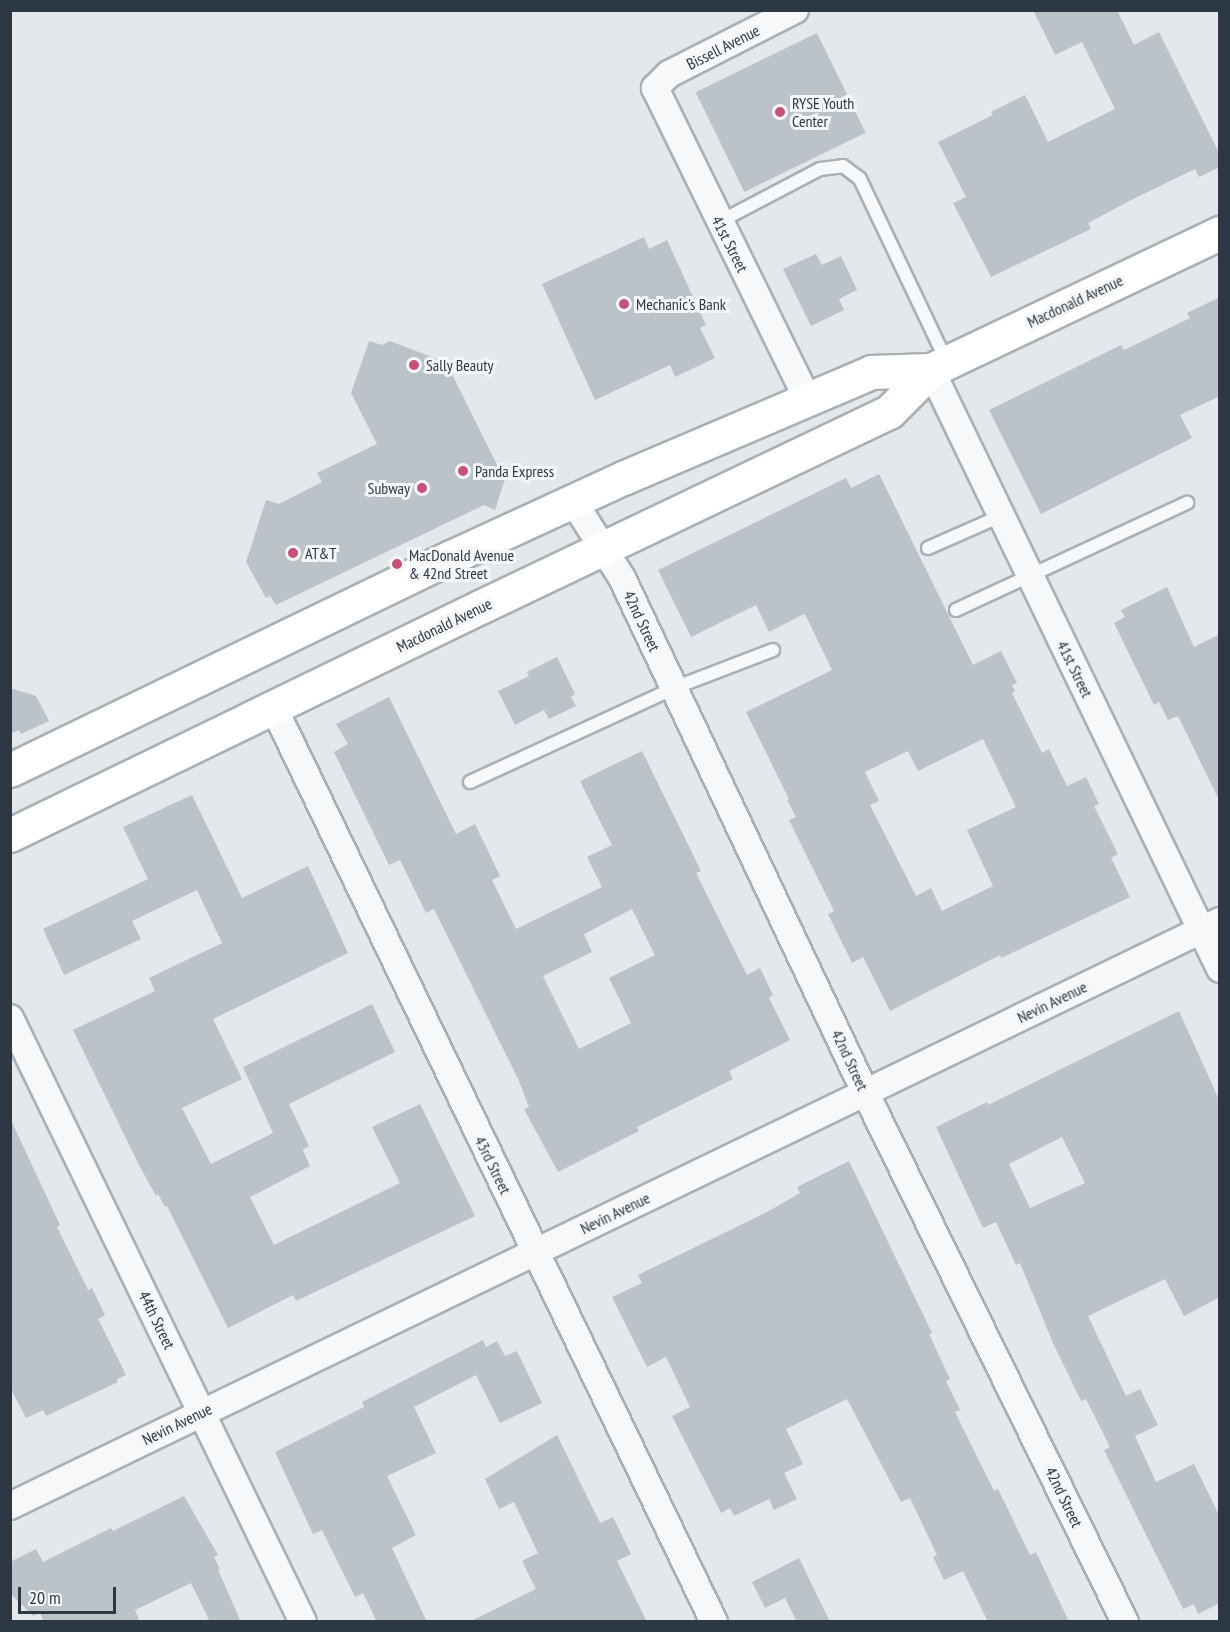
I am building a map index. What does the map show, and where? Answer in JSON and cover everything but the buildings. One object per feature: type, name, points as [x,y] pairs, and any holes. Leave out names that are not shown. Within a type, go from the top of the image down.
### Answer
[{"type":"street","name":"Bissell Avenue","points":[[655,88],[669,74],[795,10]]},
{"type":"street","name":"41st Street","points":[[655,88],[807,398]]},
{"type":"street","name":"Macdonald Avenue","points":[[10,835],[889,412],[939,366],[1220,233]]},
{"type":"street","name":"41st Street","points":[[939,366],[1001,516],[1029,575],[1210,926],[1220,969]]},
{"type":"street","name":"Macdonald Avenue","points":[[10,770],[442,561],[807,398],[871,372],[939,366]]},
{"type":"street","name":"42nd Street","points":[[573,501],[622,578],[865,1092],[1125,1622]]},
{"type":"street","name":"43rd Street","points":[[273,708],[714,1622]]},
{"type":"street","name":"Nevin Avenue","points":[[10,1506],[1210,926]]},
{"type":"street","name":"44th Street","points":[[10,1018],[303,1622]]},
{"type":"lane","points":[[719,222],[820,169],[843,166],[860,180],[939,366]]},
{"type":"lane","points":[[956,610],[1188,503]]},
{"type":"lane","points":[[928,549],[1001,516]]},
{"type":"lane","points":[[470,782],[674,688],[773,650]]},
{"type":"place","name":"RYSE Youth Center","points":[[780,112]]},
{"type":"place","name":"Mechanic's Bank","points":[[624,304]]},
{"type":"place","name":"Sally Beauty","points":[[414,365]]},
{"type":"place","name":"Panda Express","points":[[463,471]]},
{"type":"place","name":"Subway","points":[[422,488]]},
{"type":"place","name":"AT&T","points":[[293,553]]},
{"type":"place","name":"MacDonald Avenue & 42nd Street","points":[[397,564]]}]
